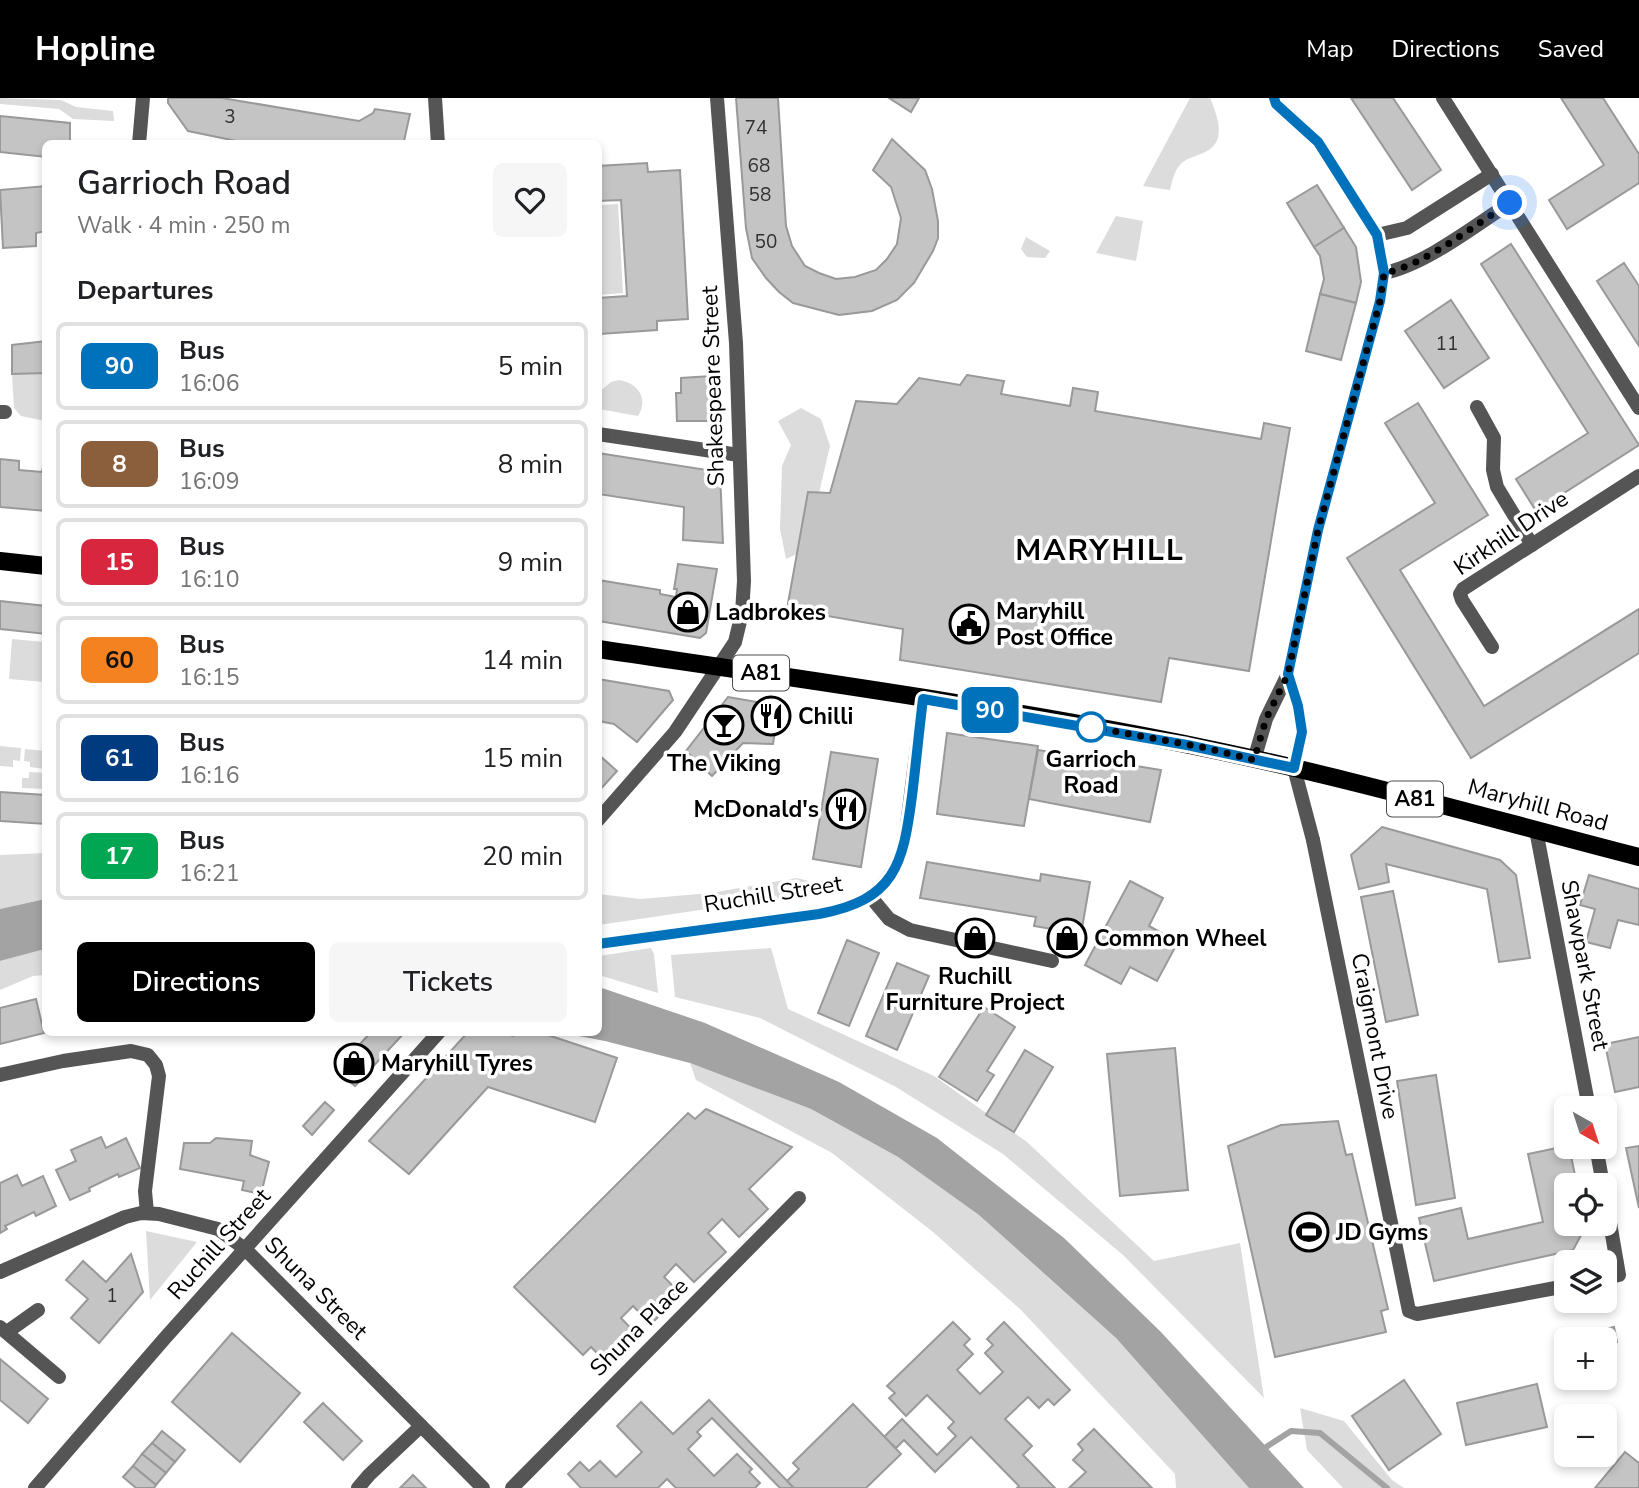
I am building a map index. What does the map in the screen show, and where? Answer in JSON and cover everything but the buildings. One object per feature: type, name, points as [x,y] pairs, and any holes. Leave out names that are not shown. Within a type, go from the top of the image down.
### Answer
[{"type":"main road","points":[[0,561],[42,566]]},
{"type":"main road","name":"Maryhill Road","points":[[602,650],[1124,733],[1294,768],[1639,857]]},
{"type":"street","points":[[139,140],[141,98]]},
{"type":"street","points":[[435,98],[438,140]]},
{"type":"street","name":"Shakespeare Street","points":[[602,815],[675,732],[735,642],[740,628],[744,597],[744,562],[736,343],[717,98]]},
{"type":"street","points":[[1254,760],[1266,719],[1288,674],[1318,530],[1380,301],[1384,273],[1377,235],[1318,142],[1276,104],[1274,98]]},
{"type":"street","points":[[1443,98],[1639,408]]},
{"type":"street","points":[[1377,235],[1407,228],[1492,174]]},
{"type":"street","points":[[1384,273],[1401,269],[1419,260],[1510,203]]},
{"type":"street","points":[[1477,407],[1494,438],[1493,470],[1497,487],[1532,545]]},
{"type":"street","points":[[602,435],[739,455]]},
{"type":"street","name":"Kirkhill Drive","points":[[1492,647],[1460,594],[1466,587],[1639,476]]},
{"type":"street","points":[[1288,674],[1298,706],[1302,732],[1294,768]]},
{"type":"street","name":"Ruchill Street","points":[[602,943],[827,913],[847,908],[870,896],[896,868],[905,841],[923,699]]},
{"type":"street","name":"Craigmont Drive","points":[[1294,768],[1313,840],[1410,1312],[1418,1314],[1554,1288]]},
{"type":"street","name":"Shawpark Street","points":[[1536,830],[1587,1096]]},
{"type":"street","points":[[870,896],[889,919],[910,930],[1052,961]]},
{"type":"street","name":"Ruchill Street","points":[[35,1488],[435,1036]]},
{"type":"street","points":[[0,1075],[53,1063],[131,1051],[148,1055],[156,1065],[159,1076],[145,1191],[147,1213]]},
{"type":"street","name":"Shuna Place","points":[[512,1488],[799,1198]]},
{"type":"street","name":"Shuna Street","points":[[0,1272],[125,1217],[147,1213],[218,1229],[245,1249],[483,1488]]},
{"type":"street","points":[[38,1310],[3,1330],[59,1377]]},
{"type":"street","points":[[358,1488],[376,1467],[421,1426]]},
{"type":"shaded area","points":[[0,98],[61,100],[76,107],[113,111],[114,121],[73,119],[59,109],[0,104]]},
{"type":"shaded area","points":[[1190,98],[1210,98],[1219,128],[1216,142],[1212,148],[1180,165],[1170,190],[1143,186]]},
{"type":"shaded area","points":[[618,204],[623,293],[602,295],[602,205]]},
{"type":"shaded area","points":[[1116,216],[1143,221],[1136,261],[1096,253]]},
{"type":"shaded area","points":[[1026,237],[1050,251],[1045,258],[1027,257],[1021,249]]},
{"type":"shaded area","points":[[42,373],[42,420],[21,416],[14,408],[12,374]]},
{"type":"shaded area","points":[[619,380],[632,384],[640,393],[642,404],[638,416],[602,410],[602,389],[611,382]]},
{"type":"shaded area","points":[[801,408],[821,419],[830,446],[819,493],[808,492],[797,554],[786,559],[780,529],[782,466],[791,445],[778,421]]},
{"type":"shaded area","points":[[12,639],[42,642],[42,682],[9,679]]},
{"type":"shaded area","points":[[0,746],[21,748],[20,761],[13,760],[13,767],[0,766]]},
{"type":"shaded area","points":[[25,749],[42,751],[42,769],[30,767],[30,762],[24,761]]},
{"type":"shaded area","points":[[29,772],[42,773],[42,789],[22,788],[22,778],[29,778]]},
{"type":"shaded area","points":[[42,853],[42,900],[0,909],[0,855]]},
{"type":"shaded area","points":[[797,878],[838,888],[602,925],[602,894],[640,899],[711,893]]},
{"type":"shaded area","points":[[42,900],[42,950],[0,961],[0,909]]},
{"type":"shaded area","points":[[651,948],[658,993],[602,976],[602,956]]},
{"type":"shaded area","points":[[771,948],[788,1009],[934,1076],[1027,1142],[1154,1261],[1240,1243],[1264,1398],[1123,1255],[1003,1154],[896,1087],[760,1018],[675,997],[671,955]]},
{"type":"shaded area","points":[[42,950],[42,975],[33,976],[0,990],[0,961]]},
{"type":"shaded area","points":[[602,988],[705,1023],[839,1082],[937,1138],[1064,1238],[1161,1332],[1304,1488],[1249,1488],[1116,1338],[979,1215],[898,1157],[811,1109],[690,1063],[579,1036],[602,1036]]},
{"type":"shaded area","points":[[690,1063],[811,1109],[898,1157],[978,1214],[1116,1338],[1249,1488],[1176,1488],[1175,1474],[1021,1310],[933,1232],[832,1153],[696,1080]]},
{"type":"shaded area","points":[[146,1231],[197,1242],[150,1300]]},
{"type":"shaded area","points":[[1300,1408],[1344,1421],[1392,1480],[1404,1488],[1343,1488],[1307,1450]]},
{"type":"waterway","points":[[1260,1451],[1291,1431],[1320,1433],[1387,1488]]},
{"type":"bus line","name":"90","points":[[602,943],[819,914],[847,908],[870,896],[884,884],[900,861],[905,841],[923,699],[1187,745],[1294,768],[1302,732],[1298,706],[1288,674],[1318,530],[1380,301],[1384,273],[1377,235],[1340,175],[1311,133],[1276,104],[1274,98]]},
{"type":"place","name":"Ladbrokes","points":[[688,612]]},
{"type":"place","name":"Maryhill Post Office","points":[[969,624]]},
{"type":"place","name":"Chilli","points":[[771,716]]},
{"type":"place","name":"The Viking","points":[[724,725]]},
{"type":"place","name":"Garrioch Road","points":[[1091,727]]},
{"type":"place","name":"McDonald's","points":[[846,809]]},
{"type":"place","name":"Ruchill Furniture Project","points":[[975,938]]},
{"type":"place","name":"Common Wheel","points":[[1067,938]]},
{"type":"place","name":"Maryhill Tyres","points":[[354,1063]]},
{"type":"place","name":"JD Gyms","points":[[1309,1232]]},
{"type":"district","name":"MARYHILL","points":[[1100,550]]},
{"type":"route","points":[[1091,727],[1206,748],[1254,760],[1266,719],[1288,674],[1318,530],[1380,301],[1384,273],[1401,269],[1419,260],[1510,203]]}]
